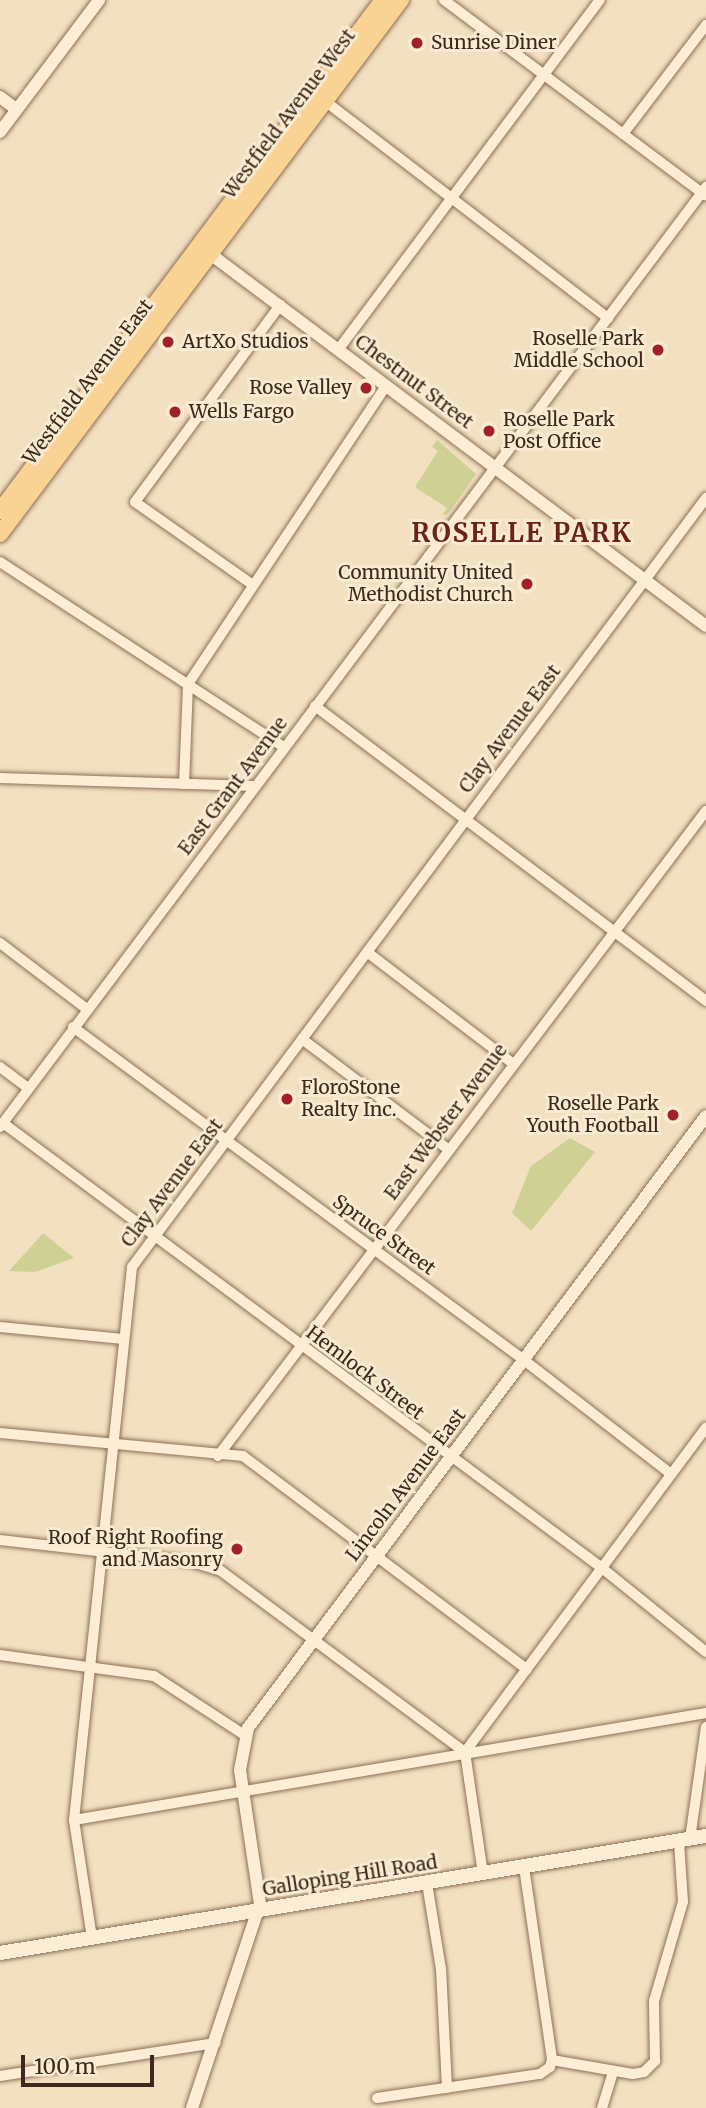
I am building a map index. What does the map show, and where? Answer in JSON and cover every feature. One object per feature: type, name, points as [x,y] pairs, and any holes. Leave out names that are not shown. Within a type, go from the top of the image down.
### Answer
[{"type":"main road","name":"Westfield Avenue West","points":[[205,250],[383,0]]},
{"type":"main road","name":"Westfield Avenue West","points":[[205,250],[325,101],[401,0]]},
{"type":"main road","name":"Westfield Avenue East","points":[[0,510],[205,250]]},
{"type":"main road","name":"Westfield Avenue East","points":[[0,534],[205,250]]},
{"type":"main road","name":"Galloping Hill Road","points":[[0,1953],[706,1836]]},
{"type":"street","points":[[0,132],[99,0]]},
{"type":"street","points":[[444,0],[704,192]]},
{"type":"street","points":[[338,350],[600,0]]},
{"type":"street","points":[[623,134],[706,25]]},
{"type":"street","points":[[0,97],[17,110]]},
{"type":"street","points":[[325,101],[454,197],[608,318]]},
{"type":"street","name":"East Grant Avenue","points":[[1,1125],[704,192]]},
{"type":"street","name":"Chestnut Street","points":[[205,250],[706,626]]},
{"type":"street","points":[[253,584],[135,502],[280,305]]},
{"type":"street","points":[[184,785],[188,684],[386,386]]},
{"type":"street","name":"Clay Avenue East","points":[[92,1938],[74,1819],[111,1445],[132,1267],[154,1234],[706,498]]},
{"type":"street","points":[[0,562],[284,747]]},
{"type":"street","points":[[315,706],[706,1002]]},
{"type":"street","points":[[0,778],[255,786]]},
{"type":"street","name":"East Webster Avenue","points":[[218,1456],[612,930],[706,811]]},
{"type":"street","points":[[0,943],[87,1009]]},
{"type":"street","points":[[367,952],[512,1063]]},
{"type":"street","name":"Spruce Street","points":[[73,1027],[524,1360],[671,1474]]},
{"type":"street","points":[[302,1039],[447,1149]]},
{"type":"street","points":[[0,1068],[28,1088]]},
{"type":"street","name":"Lincoln Avenue East","points":[[258,1911],[240,1756],[246,1736],[314,1639],[706,1116]]},
{"type":"street","name":"Hemlock Street","points":[[1,1125],[154,1234],[450,1459],[602,1568],[706,1651]]},
{"type":"street","points":[[0,1327],[123,1339]]},
{"type":"street","points":[[483,1874],[466,1753],[706,1428]]},
{"type":"street","points":[[0,1433],[218,1456],[243,1456],[527,1669]]},
{"type":"street","points":[[0,1540],[192,1562],[221,1571],[466,1753]]},
{"type":"street","points":[[0,1655],[88,1664],[154,1676],[246,1736]]},
{"type":"street","points":[[74,1819],[706,1713]]},
{"type":"street","points":[[552,2060],[613,2071],[644,2073],[656,2056],[654,2001],[683,1902],[684,1840],[706,1727]]},
{"type":"street","points":[[377,2098],[540,2074],[552,2060],[524,1867]]},
{"type":"street","points":[[427,1883],[441,1969],[447,2088]]},
{"type":"street","points":[[192,2108],[258,1911]]},
{"type":"street","points":[[0,2076],[215,2043]]},
{"type":"street","points":[[602,2108],[613,2071]]},
{"type":"green space","points":[[437,440],[476,474],[448,514],[442,515],[447,508],[415,487],[438,451],[432,447]]},
{"type":"green space","points":[[570,1138],[595,1152],[531,1231],[512,1213],[531,1166]]},
{"type":"green space","points":[[43,1233],[74,1258],[35,1272],[9,1271]]},
{"type":"place","name":"Sunrise Diner","points":[[417,43]]},
{"type":"place","name":"ArtXo Studios","points":[[168,342]]},
{"type":"place","name":"Roselle Park Middle School","points":[[658,350]]},
{"type":"place","name":"Rose Valley","points":[[366,388]]},
{"type":"place","name":"Wells Fargo","points":[[175,412]]},
{"type":"place","name":"Roselle Park Post Office","points":[[489,431]]},
{"type":"place","name":"Community United Methodist Church","points":[[527,584]]},
{"type":"place","name":"FloroStone Realty Inc.","points":[[287,1099]]},
{"type":"place","name":"Roselle Park Youth Football","points":[[673,1115]]},
{"type":"place","name":"Roof Right Roofing and Masonry","points":[[237,1549]]},
{"type":"district","name":"ROSELLE PARK","points":[[522,533]]}]
